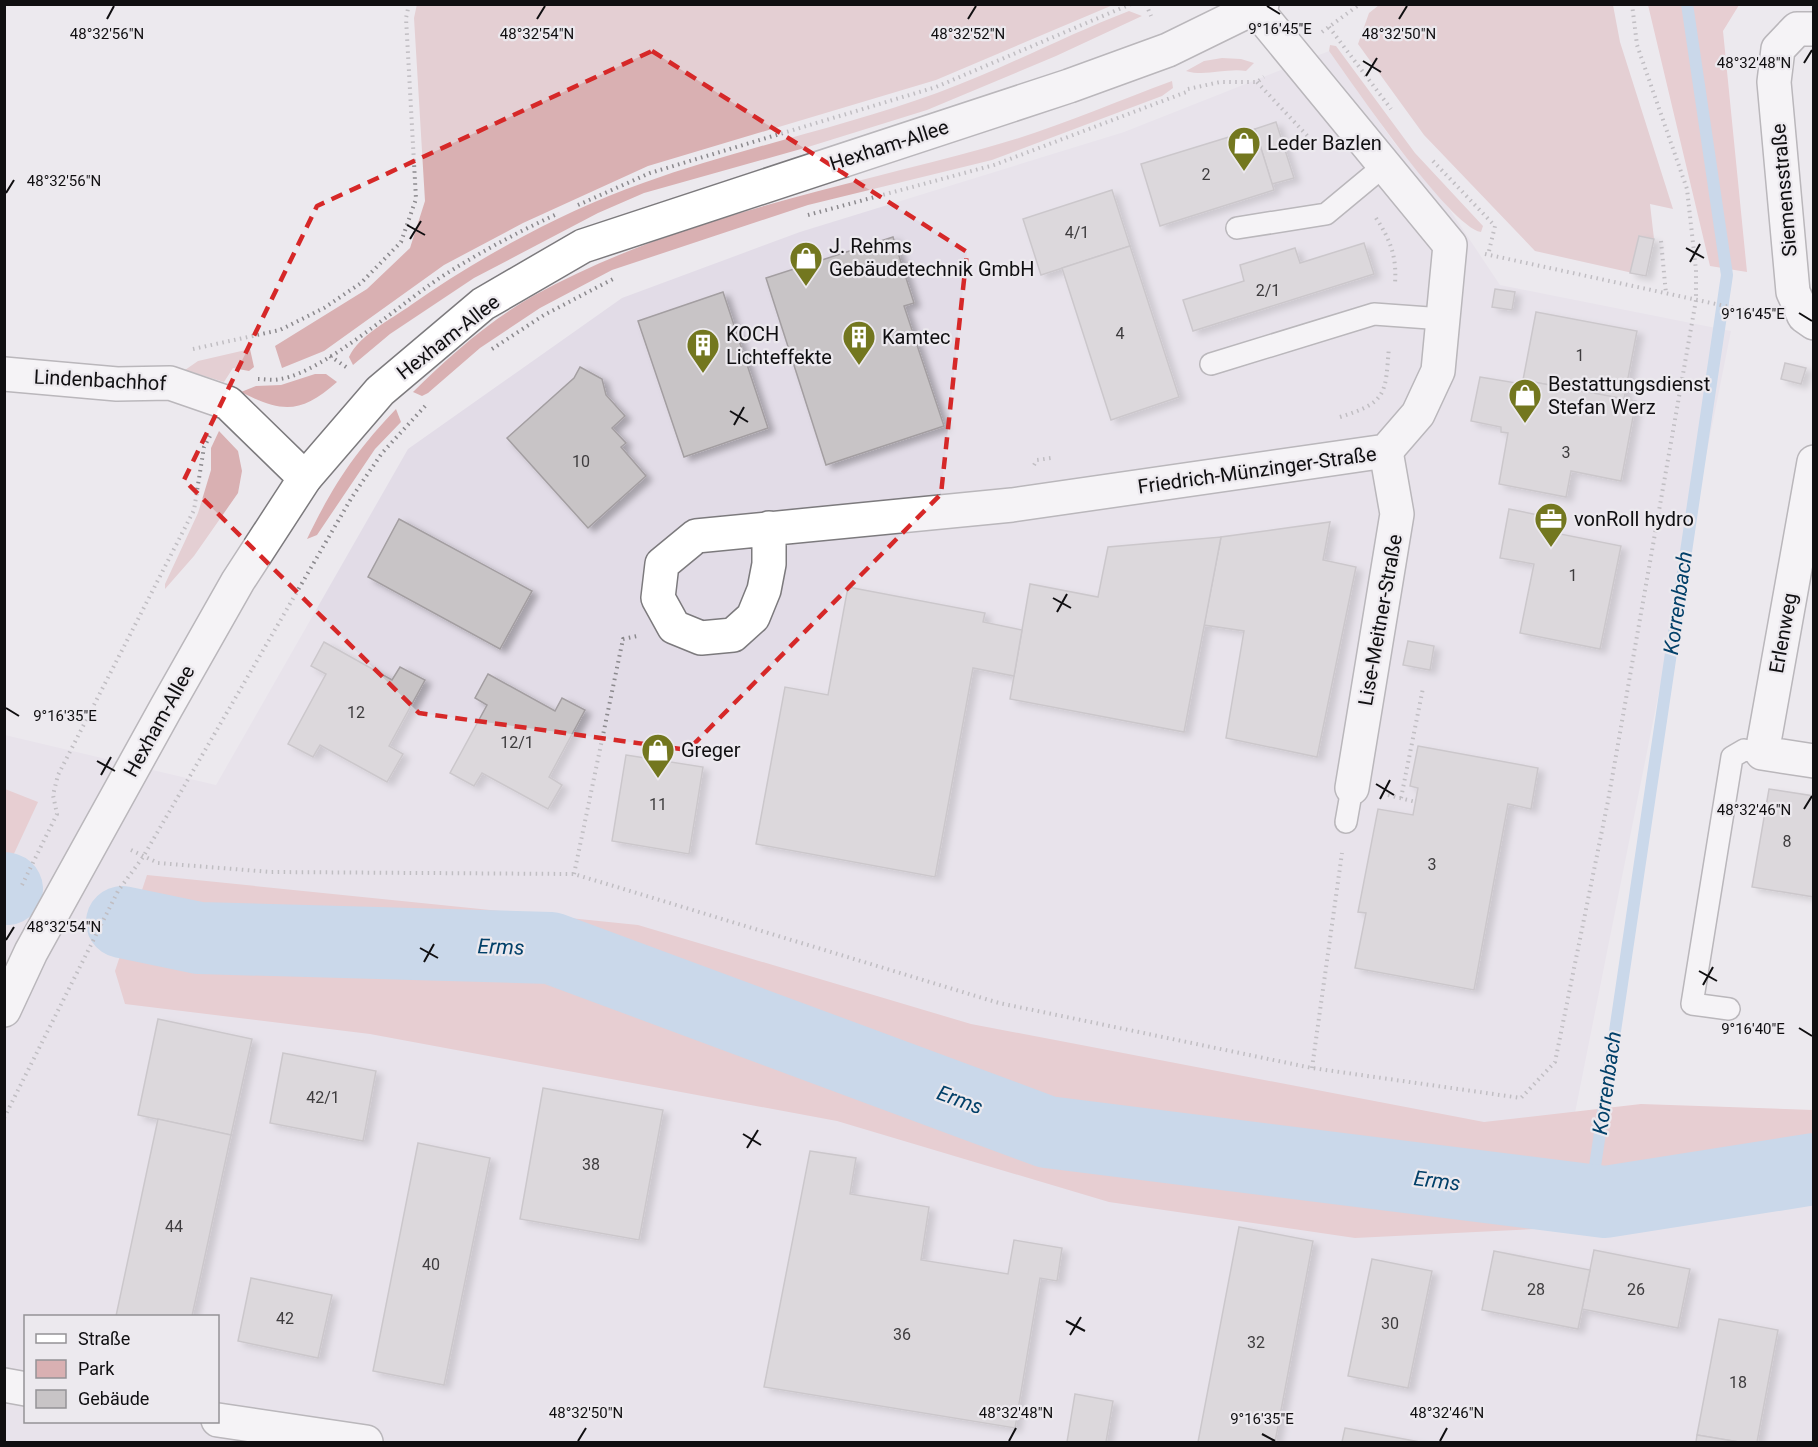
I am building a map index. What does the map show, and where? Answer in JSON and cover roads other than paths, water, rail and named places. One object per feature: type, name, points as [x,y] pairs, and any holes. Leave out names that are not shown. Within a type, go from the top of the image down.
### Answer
[{"type":"street","name":"Friedrich-Münzinger-Straße","points":[[769,528],[769,564],[764,590],[753,617],[733,635],[700,638],[674,627],[658,598],[662,564],[696,536],[769,528],[1012,505],[1386,451],[1418,414],[1438,371],[1450,245],[1294,54],[1259,7]]},
{"type":"street","name":"Hexham-Allee","points":[[4,1010],[32,952],[166,708],[238,581],[305,478],[380,391],[483,304],[583,246],[1069,86],[1168,50],[1259,7]]},
{"type":"street","name":"Siemensstraße","points":[[1814,29],[1797,30],[1778,49],[1774,82],[1793,292],[1804,316],[1814,323]]},
{"type":"street","name":"Lindenbachhof","points":[[4,374],[117,384],[170,383],[228,403],[305,478]]},
{"type":"street","name":"Lise-Meitner-Straße","points":[[1352,788],[1397,514],[1386,451]]},
{"type":"street","name":"Erlenweg","points":[[1762,753],[1814,462]]},
{"type":"street","points":[[1762,753],[1814,761]]},
{"type":"street","points":[[4,1385],[24,1389]]},
{"type":"street","points":[[219,1420],[366,1443]]},
{"type":"lane","points":[[1237,228],[1326,214],[1385,165]]},
{"type":"lane","points":[[1211,364],[1374,314],[1443,319]]},
{"type":"lane","points":[[1730,1009],[1692,1004],[1732,757],[1744,750],[1762,753]]},
{"type":"lane","points":[[1346,822],[1352,788]]},
{"type":"waterway","name":"Korrenbach","points":[[1590,1200],[1727,275],[1687,4]]},
{"type":"waterway","name":"Erms","points":[[122,922],[199,938],[551,948],[1047,1132],[1605,1202],[1814,1169]]},
{"type":"place","name":"Leder Bazlen","points":[[1244,172]]},
{"type":"place","name":"J. Rehms Gebäudetechnik GmbH","points":[[806,287]]},
{"type":"place","name":"Kamtec","points":[[859,366]]},
{"type":"place","name":"KOCH Lichteffekte","points":[[703,374]]},
{"type":"place","name":"Bestattungsdienst Stefan Werz","points":[[1525,424]]},
{"type":"place","name":"vonRoll hydro","points":[[1551,548]]},
{"type":"place","name":"Greger","points":[[658,779]]}]
